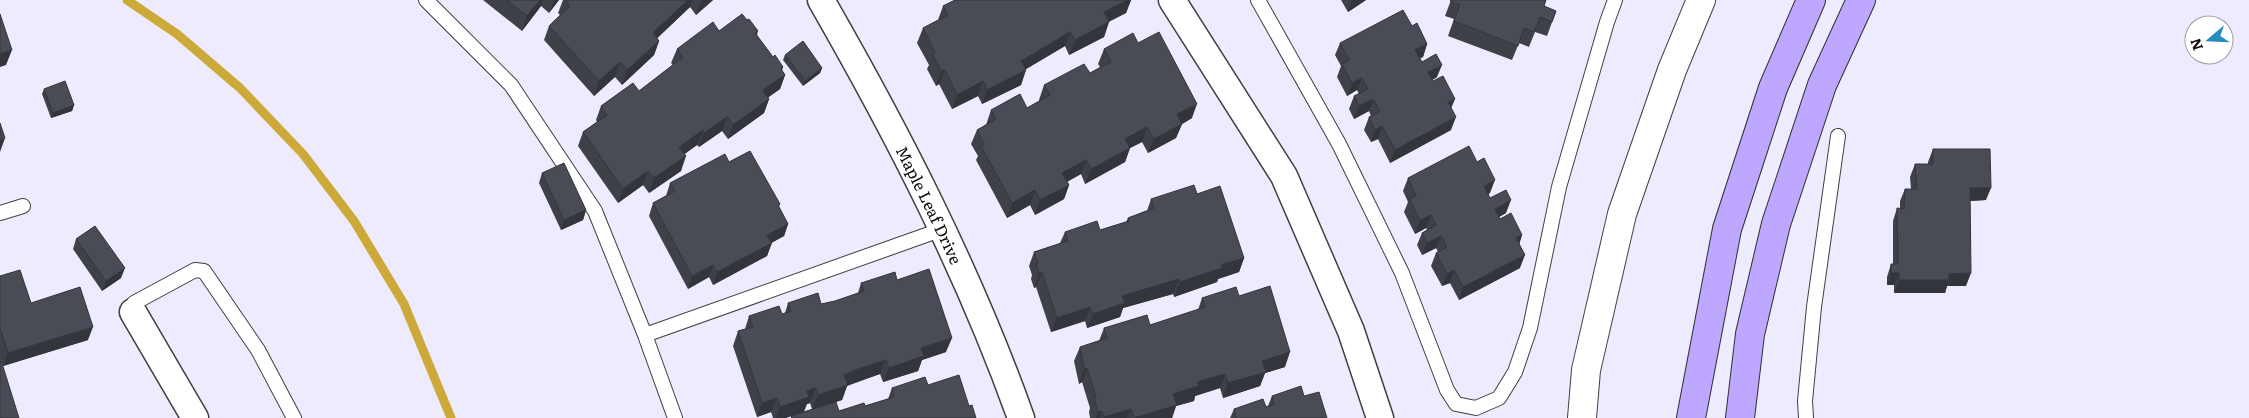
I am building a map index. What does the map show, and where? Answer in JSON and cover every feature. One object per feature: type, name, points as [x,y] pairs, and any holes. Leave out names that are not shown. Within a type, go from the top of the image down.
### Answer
[{"type":"main road","points":[[1691,418],[1727,229],[1773,88],[1811,0]]},
{"type":"main road","points":[[1740,418],[1750,334],[1776,224],[1822,86],[1861,0]]},
{"type":"street","name":"Maple Leaf Drive","points":[[821,0],[901,145],[943,229],[1000,357],[1021,418]]},
{"type":"street","points":[[1172,0],[1284,176],[1350,331],[1380,418]]},
{"type":"street","points":[[1582,418],[1586,370],[1622,214],[1672,70],[1701,0]]},
{"type":"street","points":[[132,312],[195,418]]},
{"type":"lane","points":[[426,0],[511,85],[595,211],[645,335],[675,418]]},
{"type":"lane","points":[[1258,0],[1339,144],[1402,273],[1447,390],[1456,404],[1476,408],[1499,398],[1515,372],[1530,328],[1559,187],[1606,22],[1615,0]]},
{"type":"lane","points":[[1806,418],[1805,401],[1815,299],[1838,136]]},
{"type":"lane","points":[[0,213],[23,206]]},
{"type":"lane","points":[[645,335],[943,229]]},
{"type":"lane","points":[[132,312],[134,303],[195,270],[204,271],[258,350],[294,418]]},
{"type":"building","points":[[506,0],[540,0],[527,16]]},
{"type":"building","points":[[565,0],[688,0],[653,33],[659,41],[627,70],[620,62],[599,81],[549,26],[570,6]]},
{"type":"building","points":[[955,0],[1128,0],[1104,12],[1109,22],[1075,40],[1070,32],[1021,61],[1026,70],[987,90],[983,81],[957,95],[945,70],[941,71],[923,28],[948,15],[943,6]]},
{"type":"building","points":[[1451,0],[1546,0],[1544,6],[1556,11],[1552,22],[1540,17],[1534,32],[1524,28],[1518,46],[1454,21],[1460,5]]},
{"type":"building","points":[[1403,10],[1412,26],[1417,23],[1427,44],[1415,50],[1422,62],[1436,54],[1442,65],[1428,72],[1433,81],[1443,76],[1455,99],[1448,102],[1456,117],[1395,150],[1382,126],[1375,130],[1369,117],[1380,111],[1373,99],[1359,106],[1354,96],[1368,89],[1362,78],[1352,83],[1342,64],[1349,60],[1340,43]]},
{"type":"building","points":[[0,14],[12,50],[0,54]]},
{"type":"building","points":[[742,14],[747,20],[749,19],[758,31],[755,33],[783,67],[781,69],[785,75],[763,90],[769,99],[733,125],[727,117],[704,133],[703,130],[679,147],[686,156],[654,178],[648,171],[623,189],[583,132],[607,115],[601,106],[633,83],[639,91],[683,57],[677,49],[713,22],[719,31]]},
{"type":"building","points":[[1159,32],[1197,104],[1177,114],[1182,124],[1154,139],[1147,127],[1125,139],[1130,148],[1091,169],[1086,160],[1062,173],[1069,185],[1040,200],[1035,190],[1012,203],[981,146],[984,144],[977,130],[996,119],[991,110],[1020,94],[1027,108],[1050,95],[1044,85],[1084,64],[1090,73],[1111,62],[1104,49],[1133,33],[1138,43]]},
{"type":"building","points":[[803,41],[822,68],[805,81],[785,55]]},
{"type":"building","points":[[65,81],[74,105],[53,113],[44,89]]},
{"type":"building","points":[[0,123],[5,138],[0,140]]},
{"type":"building","points":[[1469,146],[1477,162],[1484,158],[1495,180],[1484,186],[1490,198],[1506,190],[1511,200],[1495,209],[1500,219],[1511,213],[1522,235],[1516,238],[1525,255],[1463,287],[1454,270],[1447,274],[1436,253],[1447,247],[1441,236],[1427,243],[1422,233],[1436,225],[1431,215],[1420,221],[1409,199],[1416,196],[1408,178]]},
{"type":"building","points":[[1933,149],[1990,149],[1991,188],[1970,188],[1971,273],[1949,274],[1949,280],[1899,280],[1899,273],[1891,273],[1891,264],[1898,264],[1897,208],[1904,209],[1905,189],[1917,189],[1915,164],[1933,164]]},
{"type":"building","points":[[750,151],[780,204],[778,205],[788,224],[767,235],[772,243],[717,272],[713,265],[692,276],[653,203],[675,191],[670,183],[725,154],[729,162]]},
{"type":"building","points":[[564,163],[586,210],[564,220],[542,173]]},
{"type":"building","points":[[1194,185],[1197,194],[1220,186],[1244,258],[1221,265],[1222,268],[1180,282],[1179,279],[1122,296],[1125,303],[1093,314],[1090,307],[1057,318],[1042,273],[1039,273],[1034,252],[1068,241],[1065,232],[1097,221],[1100,230],[1129,221],[1128,218],[1154,208],[1151,199]]},
{"type":"building","points":[[95,226],[125,268],[106,281],[76,239]]},
{"type":"building","points":[[929,269],[952,338],[921,348],[924,356],[889,368],[886,360],[844,375],[848,385],[818,395],[815,388],[807,391],[809,397],[780,407],[777,398],[762,403],[738,331],[753,327],[749,316],[779,306],[782,314],[791,311],[788,303],[818,293],[821,304],[835,301],[864,291],[861,283],[895,272],[897,280]]},
{"type":"building","points":[[20,270],[31,303],[80,287],[93,327],[8,353],[0,328],[0,276]]},
{"type":"building","points":[[1270,286],[1290,352],[1262,361],[1266,372],[1228,383],[1225,374],[1197,382],[1199,386],[1173,394],[1177,405],[1134,418],[1131,409],[1104,417],[1102,411],[1098,412],[1094,397],[1096,397],[1087,368],[1084,369],[1080,347],[1107,338],[1104,328],[1147,315],[1150,325],[1205,307],[1202,298],[1236,287],[1239,296]]},
{"type":"building","points":[[0,357],[19,418],[0,418]]},
{"type":"building","points":[[959,375],[969,406],[972,405],[976,418],[792,418],[791,416],[836,402],[839,411],[864,403],[865,406],[894,397],[892,388],[925,377],[928,385]]},
{"type":"building","points":[[1301,386],[1304,396],[1319,392],[1327,418],[1236,418],[1234,409],[1263,399],[1266,407],[1274,404],[1272,396]]},
{"type":"waterway","points":[[127,0],[177,34],[240,88],[303,154],[354,221],[404,304],[451,418]]}]
